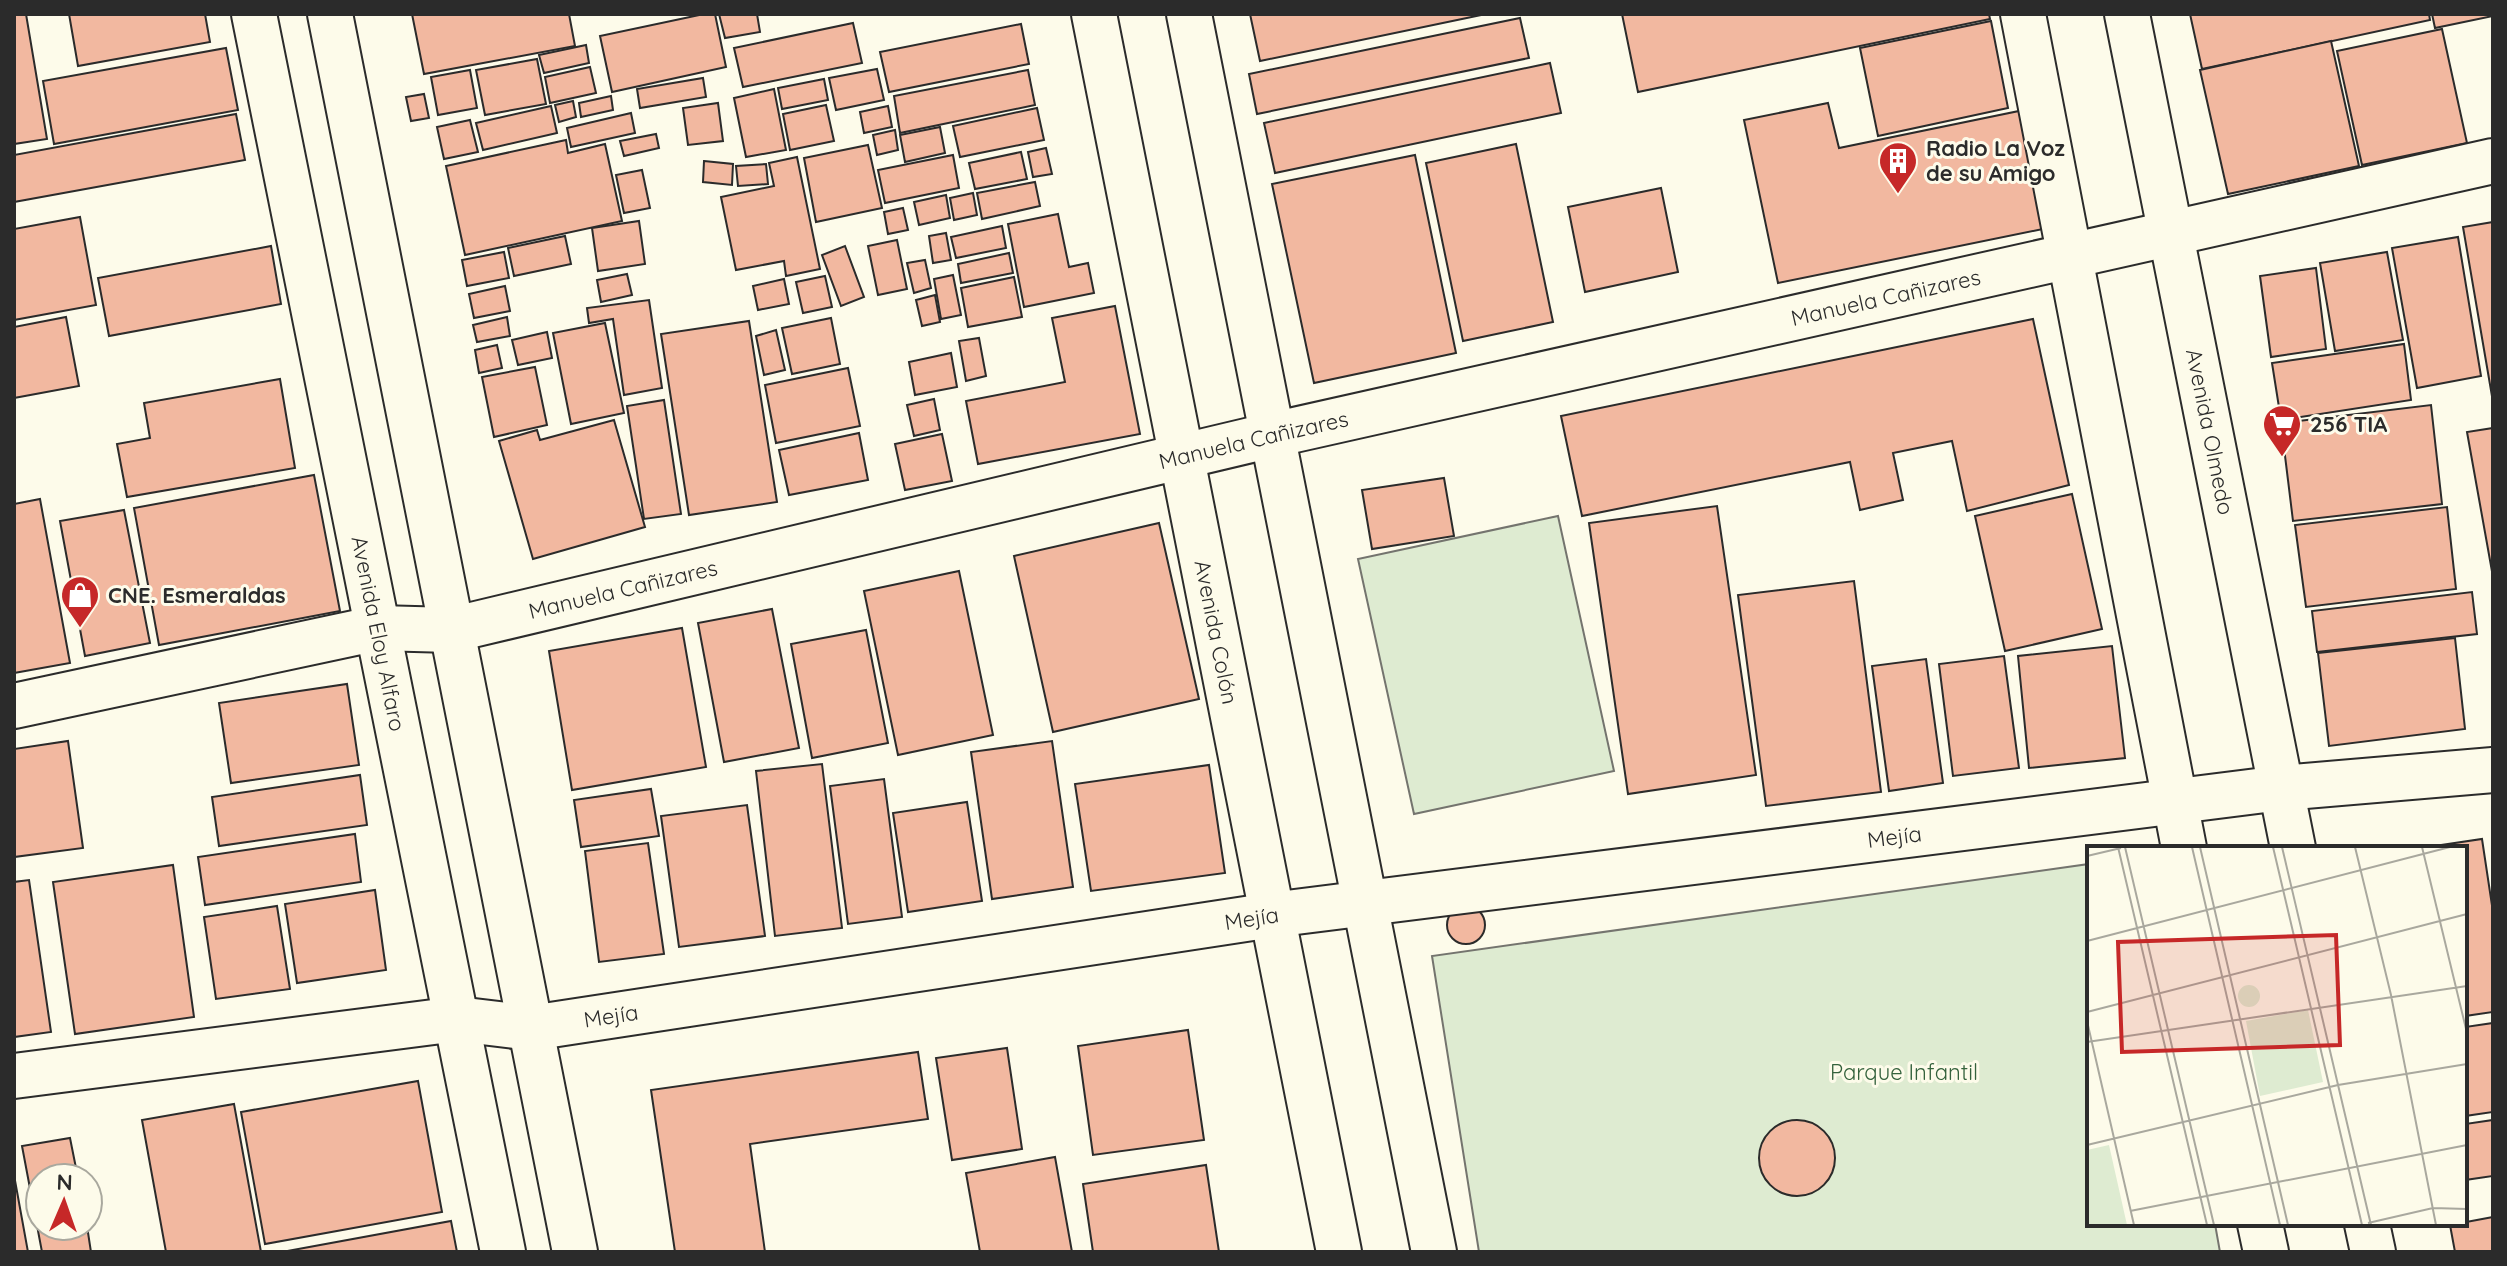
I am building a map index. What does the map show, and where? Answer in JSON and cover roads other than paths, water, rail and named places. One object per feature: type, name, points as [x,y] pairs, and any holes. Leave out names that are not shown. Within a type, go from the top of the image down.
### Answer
[{"type":"street","name":"Avenida Eloy Alfaro","points":[[254,14],[503,1252]]},
{"type":"street","points":[[330,14],[575,1252]]},
{"type":"street","name":"Avenida Colón","points":[[1094,14],[1339,1252]]},
{"type":"street","points":[[1189,14],[1434,1252]]},
{"type":"street","points":[[2023,14],[2184,846]]},
{"type":"street","name":"Avenida Olmedo","points":[[2127,14],[2293,846]]},
{"type":"street","name":"Manuela Cañizares","points":[[14,706],[378,628],[451,630],[1272,435],[2493,161]]},
{"type":"street","name":"Mejía","points":[[14,1076],[457,1019],[531,1028],[1272,915],[2281,788],[2493,770]]},
{"type":"street","points":[[2260,1226],[2266,1252]]},
{"type":"street","points":[[2367,1226],[2373,1252]]},
{"type":"place","name":"Radio La Voz de su Amigo","points":[[1898,195]]},
{"type":"place","name":"256 TIA","points":[[2282,458]]},
{"type":"place","name":"CNE. Esmeraldas","points":[[80,629]]},
{"type":"park label","name":"Parque Infantil","points":[[1904,1072]]}]
